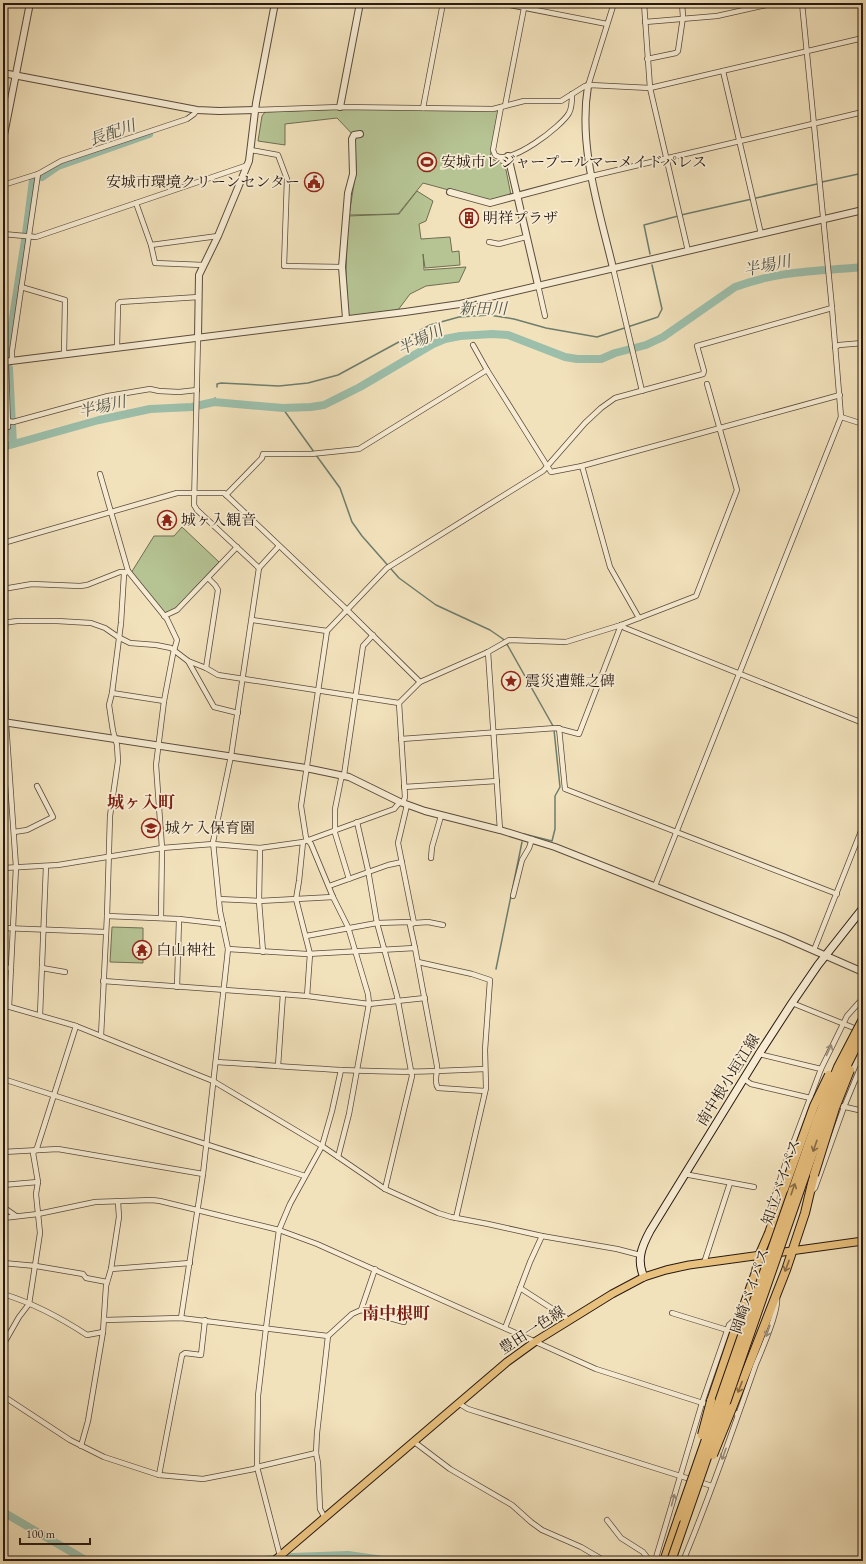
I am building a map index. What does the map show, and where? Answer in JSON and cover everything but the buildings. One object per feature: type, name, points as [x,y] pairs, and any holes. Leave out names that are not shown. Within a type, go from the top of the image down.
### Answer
[{"type":"highway","points":[[664,1561],[679,1516],[687,1481],[711,1401],[756,1272],[759,1256],[769,1233],[801,1140],[819,1095],[863,1012]]},
{"type":"highway","name":"知立バイパス","points":[[679,1516],[819,1115],[838,1067],[863,1019]]},
{"type":"highway","name":"岡崎バイパス","points":[[671,1561],[827,1112],[845,1068],[863,1032]]},
{"type":"highway","points":[[676,1549],[692,1512],[792,1252],[806,1213],[814,1175],[835,1108],[863,1040]]},
{"type":"main road","name":"南中根小垣江線","points":[[640,1255],[650,1231],[759,1054],[792,1003],[826,955],[863,908]]},
{"type":"main road","name":"豊田一色線","points":[[274,1561],[507,1362],[536,1341],[623,1288],[644,1277],[666,1270],[704,1263],[863,1241]]},
{"type":"main road","points":[[640,1255],[641,1270],[644,1277]]},
{"type":"street","points":[[3,140],[5,118],[16,76],[30,3]]},
{"type":"street","points":[[259,568],[195,507],[193,502],[193,493],[200,275],[203,264],[218,236],[248,164],[255,110],[275,3]]},
{"type":"street","points":[[340,108],[360,3]]},
{"type":"street","points":[[423,108],[443,3]]},
{"type":"street","points":[[500,3],[525,5],[607,24]]},
{"type":"street","points":[[614,3],[588,86],[585,128],[592,176],[642,391]]},
{"type":"street","points":[[644,3],[650,88],[688,251]]},
{"type":"street","points":[[647,59],[678,52],[683,20],[682,3]]},
{"type":"street","points":[[645,22],[717,16],[775,3]]},
{"type":"street","points":[[655,886],[840,417],[840,395],[836,347],[802,3]]},
{"type":"street","points":[[525,5],[494,152],[499,158],[522,152],[559,124],[569,112],[572,94]]},
{"type":"street","points":[[3,73],[197,110],[219,111],[340,108],[485,109],[524,101],[561,101],[588,86],[650,88],[863,38]]},
{"type":"street","points":[[723,71],[761,234]]},
{"type":"street","points":[[3,185],[38,174],[61,161],[187,119],[197,110]]},
{"type":"street","points":[[450,192],[490,203],[592,176],[863,112]]},
{"type":"street","points":[[346,319],[342,267],[348,193],[353,174],[352,139],[354,135],[360,134]]},
{"type":"street","points":[[251,150],[278,155],[287,179],[284,266],[342,267]]},
{"type":"street","points":[[508,156],[516,196],[545,316]]},
{"type":"street","points":[[3,234],[29,237],[39,236],[248,164]]},
{"type":"street","points":[[38,174],[12,351],[7,361],[10,423],[108,396],[150,389],[179,392],[197,391]]},
{"type":"street","points":[[136,203],[151,244],[153,260],[156,263],[203,264]]},
{"type":"street","points":[[7,361],[460,304],[863,210]]},
{"type":"street","points":[[151,244],[218,236]]},
{"type":"street","points":[[490,242],[498,244],[526,237]]},
{"type":"street","points":[[21,287],[65,300],[64,354]]},
{"type":"street","points":[[117,347],[118,304],[120,302],[199,297]]},
{"type":"street","points":[[307,996],[310,954],[296,899],[306,841],[301,806],[327,631],[388,567],[547,468],[574,434],[601,408],[616,398],[704,374],[697,346],[832,308]]},
{"type":"street","points":[[836,347],[839,345],[863,342]]},
{"type":"street","points":[[473,345],[547,468],[551,472],[582,466],[840,395]]},
{"type":"street","points":[[226,495],[262,458],[263,454],[312,454],[359,449],[487,370]]},
{"type":"street","points":[[485,1091],[438,1088],[436,1085],[437,1066],[418,962],[414,948],[413,924],[398,843],[405,797],[399,703],[420,682],[488,652],[509,640],[566,642],[621,625],[696,596],[737,490],[707,384]]},
{"type":"street","points":[[840,417],[863,424]]},
{"type":"street","points":[[582,466],[610,567],[639,618]]},
{"type":"street","points":[[100,474],[126,572],[121,623],[109,706],[109,713],[116,739],[118,761],[110,809],[107,916],[103,982],[104,999],[101,1036]]},
{"type":"street","points":[[3,543],[177,493],[224,493],[420,682]]},
{"type":"street","points":[[181,1318],[203,1174],[228,949],[219,899],[213,844],[231,756],[259,568],[279,546]]},
{"type":"street","points":[[164,616],[176,612],[237,547]]},
{"type":"street","points":[[3,589],[32,584],[80,586],[87,585],[120,572],[126,572],[164,616],[177,640],[164,701],[156,765],[162,848],[161,918]]},
{"type":"street","points":[[206,668],[218,590],[208,578]]},
{"type":"street","points":[[252,620],[327,631]]},
{"type":"street","points":[[3,623],[17,621],[91,623],[105,628],[118,637],[134,644],[159,645],[174,649],[188,661],[206,668],[218,675],[399,703]]},
{"type":"street","points":[[621,625],[625,628],[863,723]]},
{"type":"street","points":[[401,739],[556,728],[579,734],[621,625]]},
{"type":"street","points":[[349,879],[335,833],[335,809],[341,779],[344,775],[363,646],[373,636]]},
{"type":"street","points":[[488,652],[500,830]]},
{"type":"street","points":[[3,661],[4,722],[16,868],[9,1007]]},
{"type":"street","points":[[188,661],[214,707],[238,713]]},
{"type":"street","points":[[112,693],[164,701]]},
{"type":"street","points":[[4,722],[231,756],[344,775],[354,778],[403,803],[441,816],[532,839],[608,867],[814,950],[863,972]]},
{"type":"street","points":[[556,728],[565,788],[836,894]]},
{"type":"street","points":[[404,787],[497,781]]},
{"type":"street","points":[[14,832],[27,830],[54,817],[37,786]]},
{"type":"street","points":[[3,868],[58,865],[162,848],[213,844],[260,848],[306,841],[394,809],[403,803]]},
{"type":"street","points":[[431,858],[432,848],[441,816]]},
{"type":"street","points":[[357,822],[368,872],[376,923],[397,1000],[412,1072],[385,1189]]},
{"type":"street","points":[[814,950],[863,826]]},
{"type":"street","points":[[513,896],[522,860],[532,839]]},
{"type":"street","points":[[306,841],[348,928],[369,1004],[358,1071],[338,1157]]},
{"type":"street","points":[[260,848],[260,901],[263,952]]},
{"type":"street","points":[[329,886],[388,865],[402,862]]},
{"type":"street","points":[[40,1015],[42,929],[46,866]]},
{"type":"street","points":[[219,899],[260,901],[333,897]]},
{"type":"street","points":[[107,916],[179,919],[223,924]]},
{"type":"street","points":[[177,987],[179,919]]},
{"type":"street","points":[[306,936],[376,923],[409,922],[413,924],[428,922],[443,925]]},
{"type":"street","points":[[3,928],[106,932]]},
{"type":"street","points":[[228,949],[310,954],[414,948]]},
{"type":"street","points":[[418,962],[472,974],[490,980],[485,1050],[485,1091],[456,1218]]},
{"type":"street","points":[[3,968],[11,968]]},
{"type":"street","points":[[42,968],[65,972]]},
{"type":"street","points":[[103,982],[283,994],[369,1004],[425,998]]},
{"type":"street","points":[[278,1066],[283,994]]},
{"type":"street","points":[[769,1233],[775,1195],[809,1098],[821,1069],[847,1016],[863,998]]},
{"type":"street","points":[[792,1003],[863,1032]]},
{"type":"street","points":[[3,1005],[76,1026],[214,1081],[322,1146],[385,1189],[438,1213],[542,1236],[617,1248],[640,1255]]},
{"type":"street","points":[[3,1345],[19,1316],[28,1304],[36,1266],[40,1233],[36,1194],[38,1182],[33,1153],[54,1095],[76,1026]]},
{"type":"street","points":[[759,1054],[821,1069]]},
{"type":"street","points":[[810,1193],[815,1188],[844,1107],[863,1061]]},
{"type":"street","points":[[216,1062],[358,1071],[412,1072],[485,1069]]},
{"type":"street","points":[[282,1555],[257,1467],[258,1396],[266,1328],[279,1230],[290,1204],[322,1146],[332,1111],[341,1070]]},
{"type":"street","points":[[856,1078],[863,1079]]},
{"type":"street","points":[[3,1079],[305,1176]]},
{"type":"street","points":[[744,1079],[751,1084],[863,1111]]},
{"type":"street","points":[[3,1152],[58,1149],[203,1174]]},
{"type":"street","points":[[684,1174],[754,1187]]},
{"type":"street","points":[[3,1185],[38,1182]]},
{"type":"street","points":[[704,1263],[730,1183]]},
{"type":"street","points":[[3,1218],[38,1214],[95,1202],[160,1201],[279,1230],[317,1244],[375,1269],[596,1369],[738,1414]]},
{"type":"street","points":[[81,1446],[88,1421],[103,1332],[108,1282],[119,1217],[118,1202]]},
{"type":"street","points":[[3,1207],[16,1216]]},
{"type":"street","points":[[505,1328],[535,1250],[542,1236]]},
{"type":"street","points":[[111,1269],[190,1263]]},
{"type":"street","points":[[3,1264],[36,1266],[83,1274],[86,1278],[108,1282]]},
{"type":"street","points":[[361,1310],[375,1269]]},
{"type":"street","points":[[520,1288],[569,1321]]},
{"type":"street","points":[[3,1294],[18,1298],[28,1304],[57,1316],[87,1335],[103,1332]]},
{"type":"street","points":[[683,1561],[697,1528],[778,1305],[776,1294]]},
{"type":"street","points":[[325,1518],[320,1509],[318,1463],[316,1453],[328,1336],[352,1314],[361,1310],[404,1322]]},
{"type":"street","points":[[672,1313],[727,1330]]},
{"type":"street","points":[[655,1561],[702,1403],[727,1330],[732,1322],[741,1314]]},
{"type":"street","points":[[104,1320],[181,1318],[328,1336]]},
{"type":"street","points":[[159,1475],[182,1355],[185,1353],[201,1355],[205,1320]]},
{"type":"street","points":[[3,1396],[81,1446],[104,1457],[159,1475],[203,1479],[254,1469],[316,1453]]},
{"type":"street","points":[[458,1403],[468,1409],[712,1486]]},
{"type":"street","points":[[413,1441],[450,1469],[512,1505],[542,1530],[581,1547],[605,1561]]},
{"type":"street","points":[[608,1520],[621,1538],[643,1552],[650,1561]]},
{"type":"green space","name":"安城市レジャープールマーメイドパレス","points":[[345,109],[497,110],[498,113],[490,158],[505,165],[511,195],[489,201],[423,183],[398,214],[349,215],[356,171],[355,137],[337,118],[285,124],[285,145],[258,141],[262,116],[265,112]]},
{"type":"green space","points":[[417,191],[433,201],[426,221],[419,224],[421,239],[450,237],[452,252],[459,251],[460,265],[425,268],[423,254],[424,270],[466,267],[459,282],[426,286],[410,294],[398,310],[351,316],[348,314],[346,271],[348,216],[399,214]]},
{"type":"green space","points":[[182,527],[219,562],[174,610],[164,613],[131,573],[154,536],[174,536]]},
{"type":"green space","points":[[112,927],[143,928],[143,963],[110,962]]},
{"type":"waterway","name":"長配川","points":[[42,177],[58,166],[149,134]]},
{"type":"waterway","name":"新田川","points":[[822,182],[863,173]]},
{"type":"waterway","name":"長配川","points":[[26,234],[33,180],[35,180]]},
{"type":"waterway","name":"新田川","points":[[756,198],[817,184]]},
{"type":"waterway","name":"新田川","points":[[681,215],[752,199]]},
{"type":"waterway","name":"新田川","points":[[650,254],[644,225],[678,216]]},
{"type":"waterway","name":"長配川","points":[[9,356],[8,350],[25,240]]},
{"type":"waterway","name":"新田川","points":[[217,387],[217,384],[221,383],[279,386],[308,383],[338,375],[430,325],[459,317],[489,315],[514,319],[546,328],[597,337],[658,317],[662,309],[652,265]]},
{"type":"waterway","name":"半場川","points":[[3,447],[99,420],[150,409],[192,407],[214,402],[283,408],[324,405],[360,387],[433,344],[445,339],[460,336],[492,334],[508,335],[565,357],[577,359],[601,359],[615,353],[646,345],[663,337],[735,287],[782,275],[863,267]]},
{"type":"waterway","name":"長配川","points":[[9,368],[13,444]]},
{"type":"waterway","name":"新田川","points":[[214,402],[215,398]]},
{"type":"waterway","points":[[283,408],[314,452]]},
{"type":"waterway","points":[[316,455],[340,488],[352,522],[362,536],[399,578],[436,605],[490,630],[503,639],[553,726]]},
{"type":"waterway","points":[[524,834],[552,841],[555,829],[555,796],[560,787],[554,730]]},
{"type":"waterway","points":[[496,969],[522,842]]},
{"type":"waterway","points":[[3,1512],[87,1561]]},
{"type":"waterway","points":[[254,1561],[292,1557],[348,1555],[390,1561]]},
{"type":"place","name":"安城市レジャープールマーメイドパレス","points":[[427,162]]},
{"type":"place","name":"安城市環境クリーンセンター","points":[[314,182]]},
{"type":"place","name":"明祥プラザ","points":[[469,218]]},
{"type":"place","name":"城ヶ入観音","points":[[167,520]]},
{"type":"place","name":"震災遭難之碑","points":[[511,681]]},
{"type":"place","name":"城ケ入保育園","points":[[151,828]]},
{"type":"place","name":"白山神社","points":[[142,950]]},
{"type":"district","name":"城ヶ入町","points":[[141,802]]},
{"type":"district","name":"南中根町","points":[[396,1313]]}]
